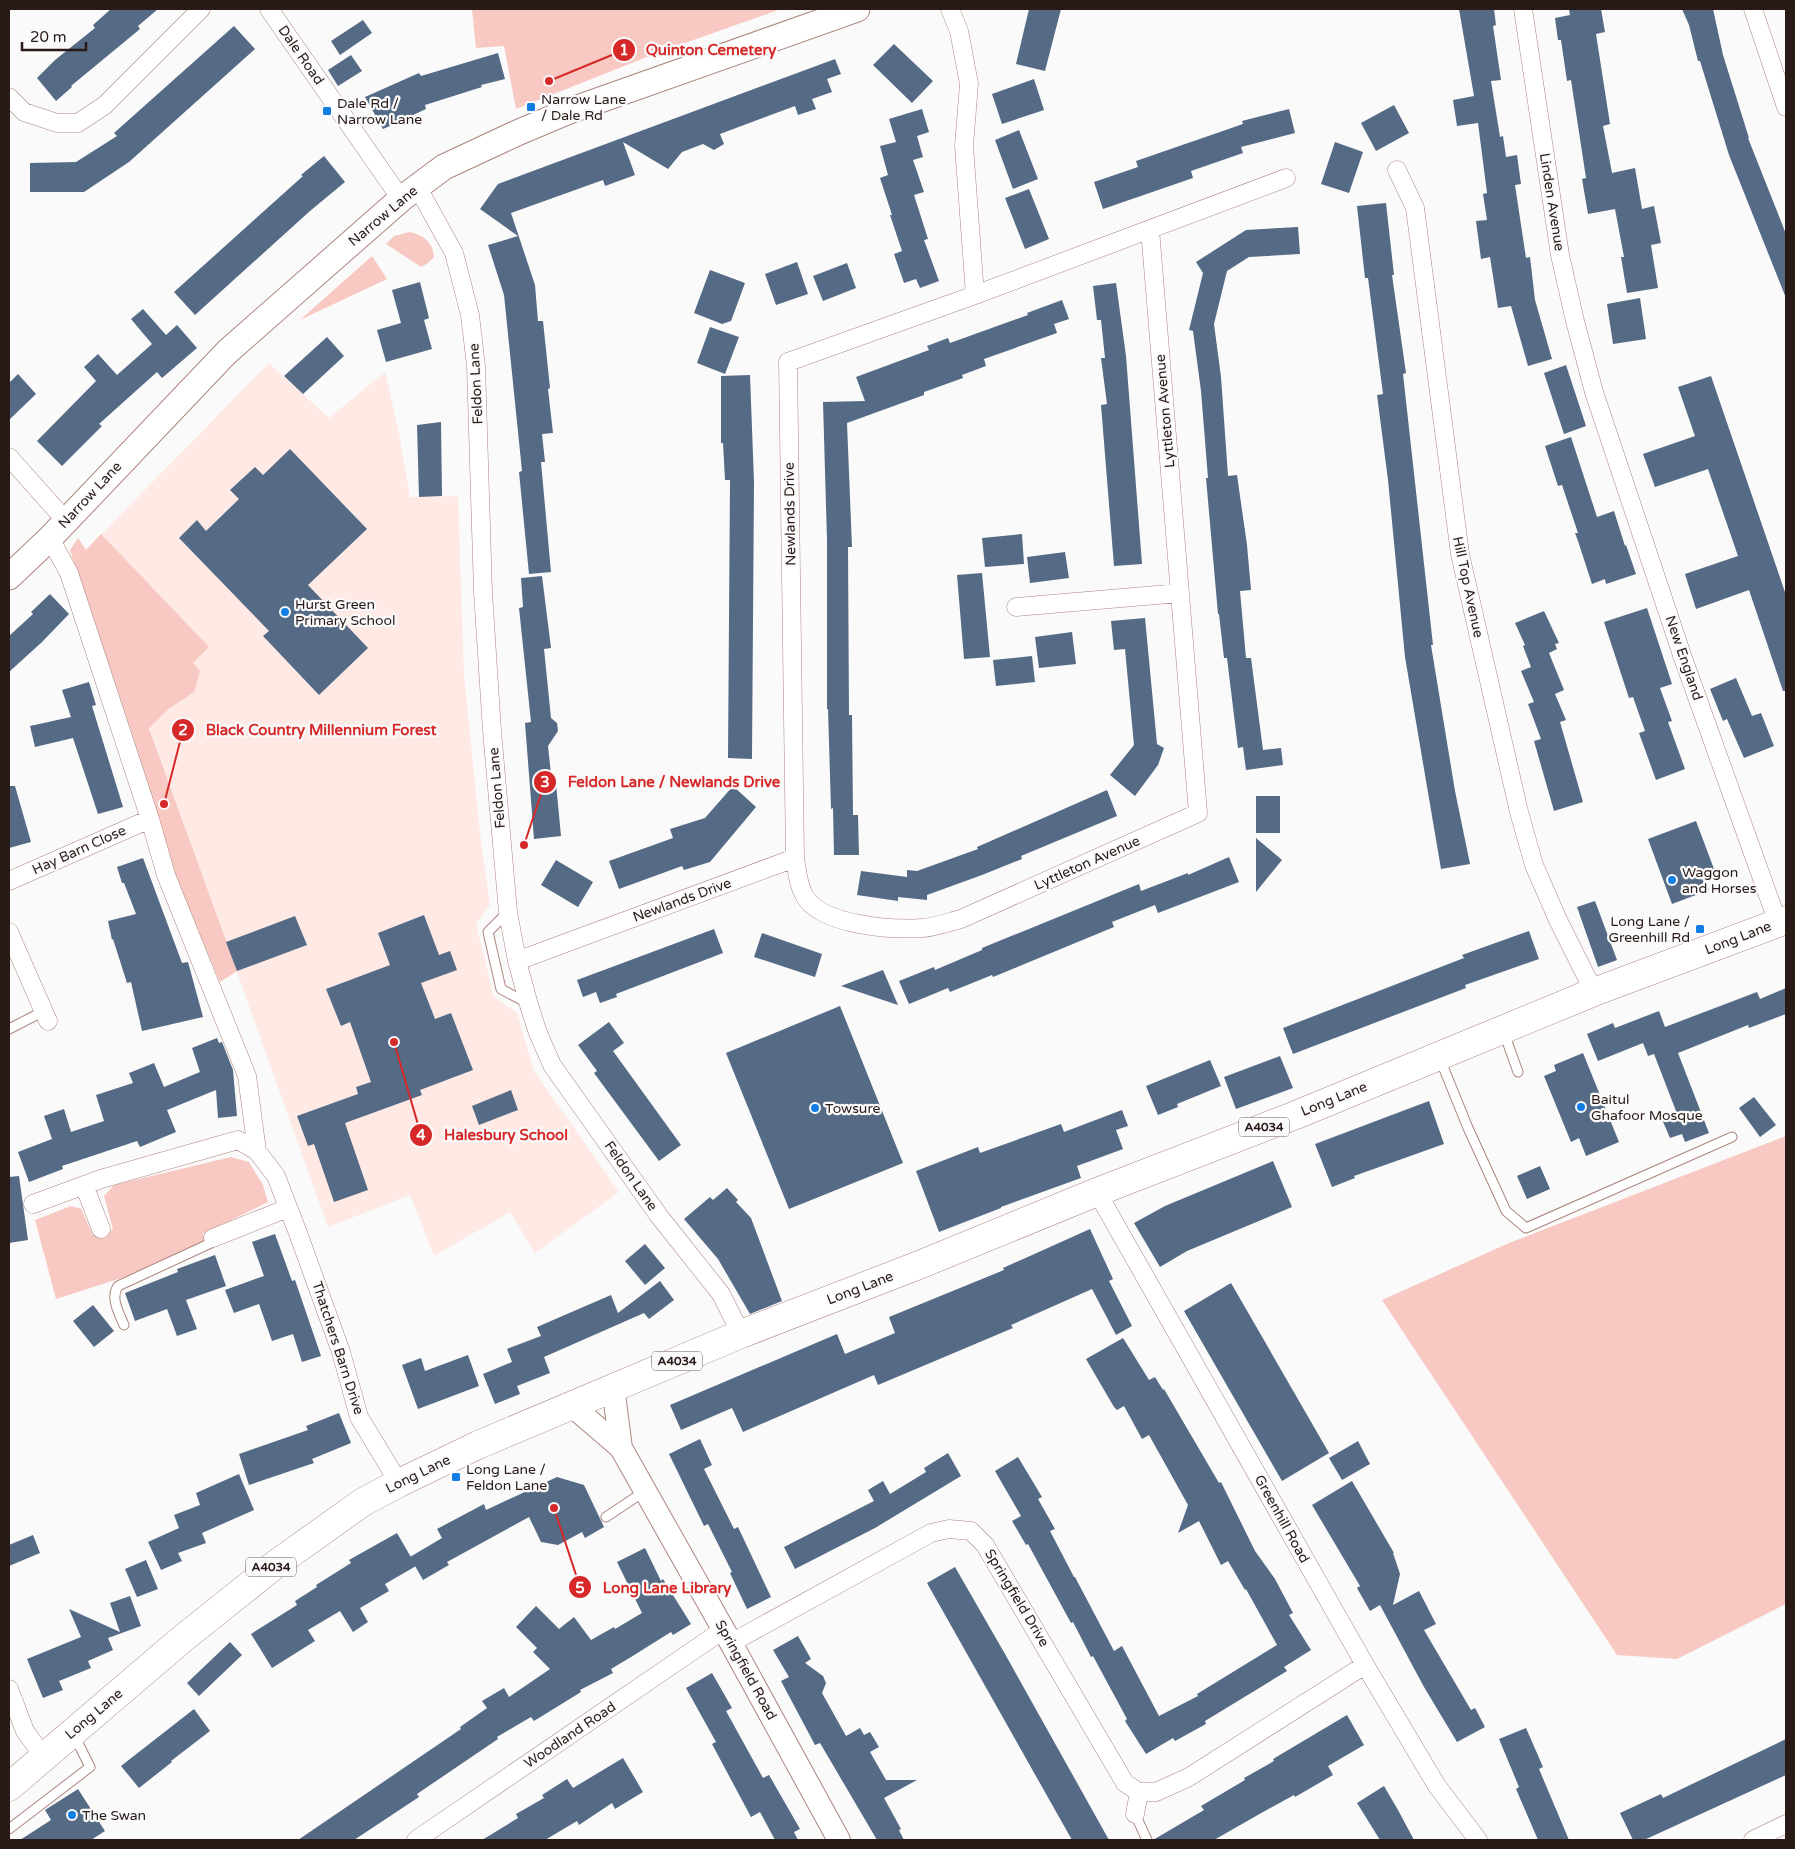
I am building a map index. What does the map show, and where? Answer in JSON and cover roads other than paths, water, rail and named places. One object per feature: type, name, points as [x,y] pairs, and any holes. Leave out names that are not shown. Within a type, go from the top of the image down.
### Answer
[{"type":"main road","name":"Narrow Lane","points":[[9,577],[58,530],[227,352],[409,193],[444,167],[560,115],[857,9]]},
{"type":"main road","name":"Long Lane","points":[[9,1787],[181,1640],[276,1564],[363,1502],[398,1483],[478,1445],[741,1334],[1296,1115],[1594,992],[1782,921]]},
{"type":"street","points":[[9,97],[24,112],[56,123],[78,123],[105,105],[201,9]]},
{"type":"street","name":"Dale Road","points":[[269,9],[409,193]]},
{"type":"street","points":[[950,9],[959,31],[969,84],[964,146],[975,295],[1286,178]]},
{"type":"street","name":"Linden Avenue","points":[[1523,9],[1560,255],[1594,392]]},
{"type":"street","points":[[1753,9],[1786,107]]},
{"type":"street","name":"Hill Top Avenue","points":[[1396,170],[1415,208],[1460,554],[1518,812],[1534,864],[1558,920],[1594,992]]},
{"type":"street","name":"Feldon Lane","points":[[409,193],[454,253],[470,315],[476,366],[486,656],[508,912],[517,961],[529,1004],[538,1033],[552,1065],[659,1216],[721,1294],[741,1334]]},
{"type":"street","name":"Lyttleton Avenue","points":[[795,858],[798,878],[805,897],[820,911],[843,920],[864,924],[893,928],[925,928],[961,919],[1198,813],[1150,229]]},
{"type":"street","name":"Newlands Drive","points":[[517,961],[795,858],[788,362],[975,295]]},
{"type":"street","name":"New England","points":[[1594,392],[1683,658],[1782,921]]},
{"type":"street","points":[[9,458],[58,530],[69,573],[150,819],[166,874],[247,1076],[257,1151]]},
{"type":"street","points":[[1016,607],[1180,593]]},
{"type":"street","name":"Hay Barn Close","points":[[9,881],[150,819]]},
{"type":"street","points":[[9,932],[46,1016]]},
{"type":"street","name":"Thatchers Barn Drive","points":[[33,1204],[198,1150],[238,1140],[257,1151],[276,1176],[341,1352],[359,1417],[398,1483]]},
{"type":"street","points":[[84,1186],[101,1229]]},
{"type":"street","name":"Greenhill Road","points":[[1097,1192],[1364,1665],[1437,1786],[1478,1840]]},
{"type":"street","points":[[213,1238],[288,1208]]},
{"type":"street","name":"Springfield Road","points":[[613,1387],[621,1448]]},
{"type":"street","name":"Springfield Road","points":[[571,1405],[621,1448],[839,1840]]},
{"type":"street","name":"Springfield Drive","points":[[727,1636],[931,1533],[949,1529],[971,1532],[986,1545],[1126,1783],[1138,1792]]},
{"type":"street","name":"Woodland Road","points":[[416,1840],[727,1636]]},
{"type":"street","points":[[1136,1814],[1138,1792],[1156,1792],[1188,1777],[1364,1665]]},
{"type":"street","points":[[9,1689],[25,1731],[43,1756]]},
{"type":"street","points":[[1753,1840],[1786,1824]]},
{"type":"lane","points":[[508,912],[488,932],[501,989],[529,1004]]},
{"type":"lane","points":[[9,1029],[46,1016]]},
{"type":"lane","points":[[1503,1030],[1518,1072]]},
{"type":"lane","points":[[1439,1056],[1468,1128],[1506,1211],[1526,1228],[1732,1137]]},
{"type":"lane","points":[[124,1326],[115,1302],[114,1292],[118,1286],[211,1243],[213,1238]]},
{"type":"lane","points":[[606,1516],[645,1491]]},
{"type":"lane","points":[[9,1829],[90,1767],[72,1733]]},
{"type":"lane","points":[[1136,1814],[1147,1840]]},
{"type":"place","name":"Quinton Cemetery","points":[[549,81]]},
{"type":"place","name":"Narrow Lane / Dale Rd","points":[[531,107]]},
{"type":"place","name":"Dale Rd / Narrow Lane","points":[[327,111]]},
{"type":"place","name":"Hurst Green Primary School","points":[[285,612]]},
{"type":"place","name":"Black Country Millennium Forest","points":[[164,804]]},
{"type":"place","name":"Feldon Lane / Newlands Drive","points":[[524,845]]},
{"type":"place","name":"Waggon and Horses","points":[[1672,880]]},
{"type":"place","name":"Long Lane / Greenhill Rd","points":[[1700,929]]},
{"type":"place","name":"Halesbury School","points":[[394,1042]]},
{"type":"place","name":"Baitul Ghafoor Mosque","points":[[1581,1107]]},
{"type":"place","name":"Towsure","points":[[815,1108]]},
{"type":"place","name":"Long Lane / Feldon Lane","points":[[456,1477]]},
{"type":"place","name":"Long Lane Library","points":[[554,1508]]},
{"type":"place","name":"The Swan","points":[[72,1815]]}]
